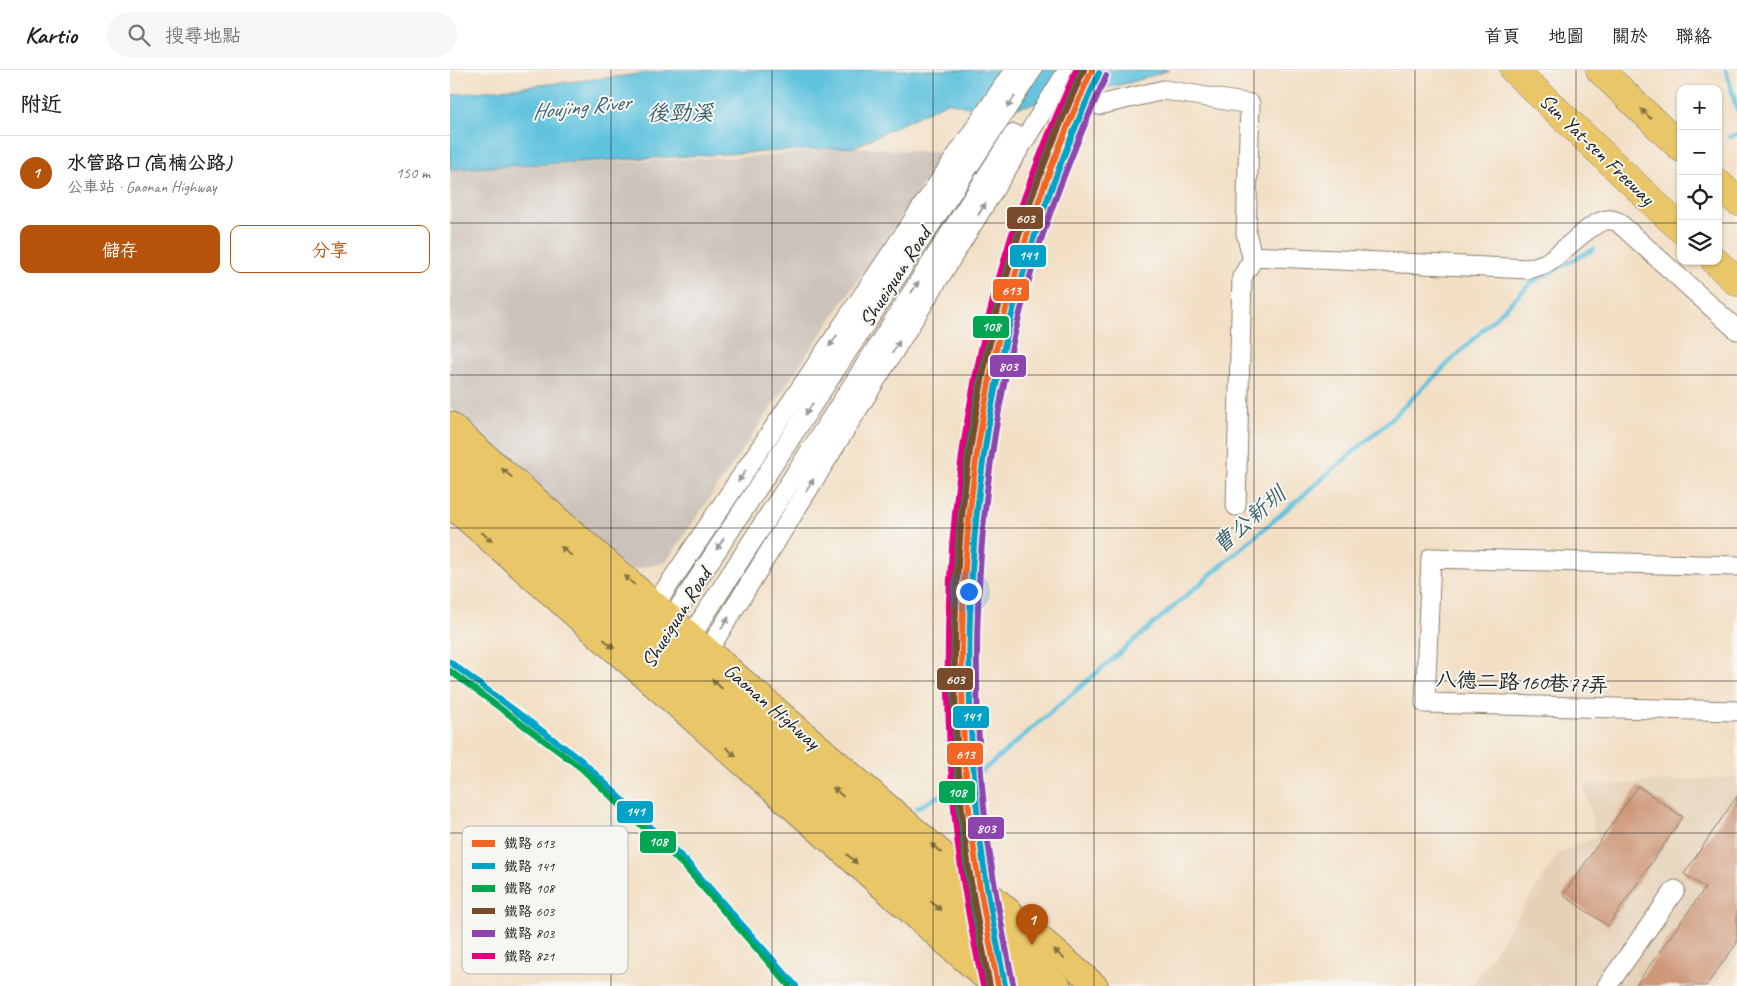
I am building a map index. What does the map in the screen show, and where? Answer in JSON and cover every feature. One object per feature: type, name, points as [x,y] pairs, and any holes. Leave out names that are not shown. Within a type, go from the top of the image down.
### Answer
[{"type":"highway","name":"Sun Yat-sen Freeway","points":[[1514,70],[1677,224]]},
{"type":"highway","points":[[1600,70],[1677,144]]},
{"type":"highway","points":[[1722,187],[1737,201]]},
{"type":"highway","points":[[1719,265],[1737,282]]},
{"type":"main road","name":"Gaonan Highway","points":[[450,424],[651,634]]},
{"type":"main road","name":"Gaonan Highway","points":[[450,452],[685,664],[1059,986]]},
{"type":"main road","name":"Gaonan Highway","points":[[450,478],[651,634],[1027,986]]},
{"type":"main road","name":"Gaonan Highway","points":[[450,505],[651,634]]},
{"type":"main road","name":"Gaonan Highway","points":[[685,664],[994,986]]},
{"type":"main road","name":"Gaonan Highway","points":[[685,664],[1096,986]]},
{"type":"street","points":[[984,130],[1014,70]]},
{"type":"street","points":[[984,130],[1032,70]]},
{"type":"street","points":[[1014,146],[1056,70]]},
{"type":"street","points":[[1014,146],[1068,70]]},
{"type":"street","points":[[1099,105],[1164,90],[1250,104],[1246,233],[1252,256],[1528,269],[1543,264],[1599,222],[1610,220],[1618,222],[1737,330]]},
{"type":"street","name":"Shueiguan Road","points":[[651,634],[984,130]]},
{"type":"street","name":"Shueiguan Road","points":[[685,664],[1014,146]]},
{"type":"street","points":[[1236,506],[1242,278],[1255,256]]},
{"type":"street","name":"八德二路160巷77弄","points":[[1737,566],[1431,558],[1425,703],[1737,711]]},
{"type":"street","points":[[1607,986],[1675,890]]},
{"type":"shaded area","points":[[854,147],[944,153],[666,562],[629,571],[450,407],[450,297],[452,297],[450,169],[763,156]]},
{"type":"shaded area","points":[[1737,777],[1737,954],[1714,986],[1472,986],[1559,853],[1596,837],[1584,786]]},
{"type":"water","name":"後勁溪","points":[[677,70],[1170,70],[1132,82],[993,113],[947,102],[854,147],[450,169],[450,95]]},
{"type":"building","points":[[1638,786],[1683,817],[1608,926],[1563,895]]},
{"type":"building","points":[[1737,796],[1737,943],[1706,986],[1635,986],[1705,888],[1684,874]]},
{"type":"waterway","points":[[1726,70],[1737,110]]},
{"type":"waterway","name":"曹公新圳","points":[[1729,137],[1737,134]]},
{"type":"waterway","name":"曹公新圳","points":[[917,808],[979,774],[1387,423],[1532,282],[1594,249]]},
{"type":"rail line","name":"821","points":[[983,986],[962,876],[954,809],[949,739],[949,598],[954,527],[973,387],[988,318],[1022,204],[1047,137],[1076,70]]},
{"type":"rail line","name":"108","points":[[987,986],[963,854],[953,740],[952,598],[957,528],[966,457],[993,319],[1027,205],[1080,70]]},
{"type":"rail line","name":"603","points":[[990,986],[967,854],[957,739],[956,599],[961,529],[980,391],[1013,255],[1037,184],[1084,70]]},
{"type":"rail line","name":"613","points":[[998,986],[975,854],[969,809],[964,739],[963,599],[968,529],[976,460],[988,391],[1003,322],[1021,255],[1045,184],[1092,70]]},
{"type":"rail line","name":"141","points":[[1005,985],[982,853],[972,740],[969,670],[975,530],[983,461],[995,392],[1010,324],[1028,257],[1043,210],[1099,73]]},
{"type":"rail line","name":"803","points":[[1013,983],[989,852],[979,739],[977,670],[978,600],[983,531],[1002,393],[1035,259],[1050,212],[1106,76]]},
{"type":"rail line","name":"141","points":[[450,662],[581,760],[686,861],[796,986]]},
{"type":"rail line","name":"108","points":[[450,671],[581,768],[684,866],[789,986]]},
{"type":"place","name":"水管路口(高楠公路)","points":[[1032,945]]},
{"type":"water label","name":"Houjing River","points":[[581,107]]}]
